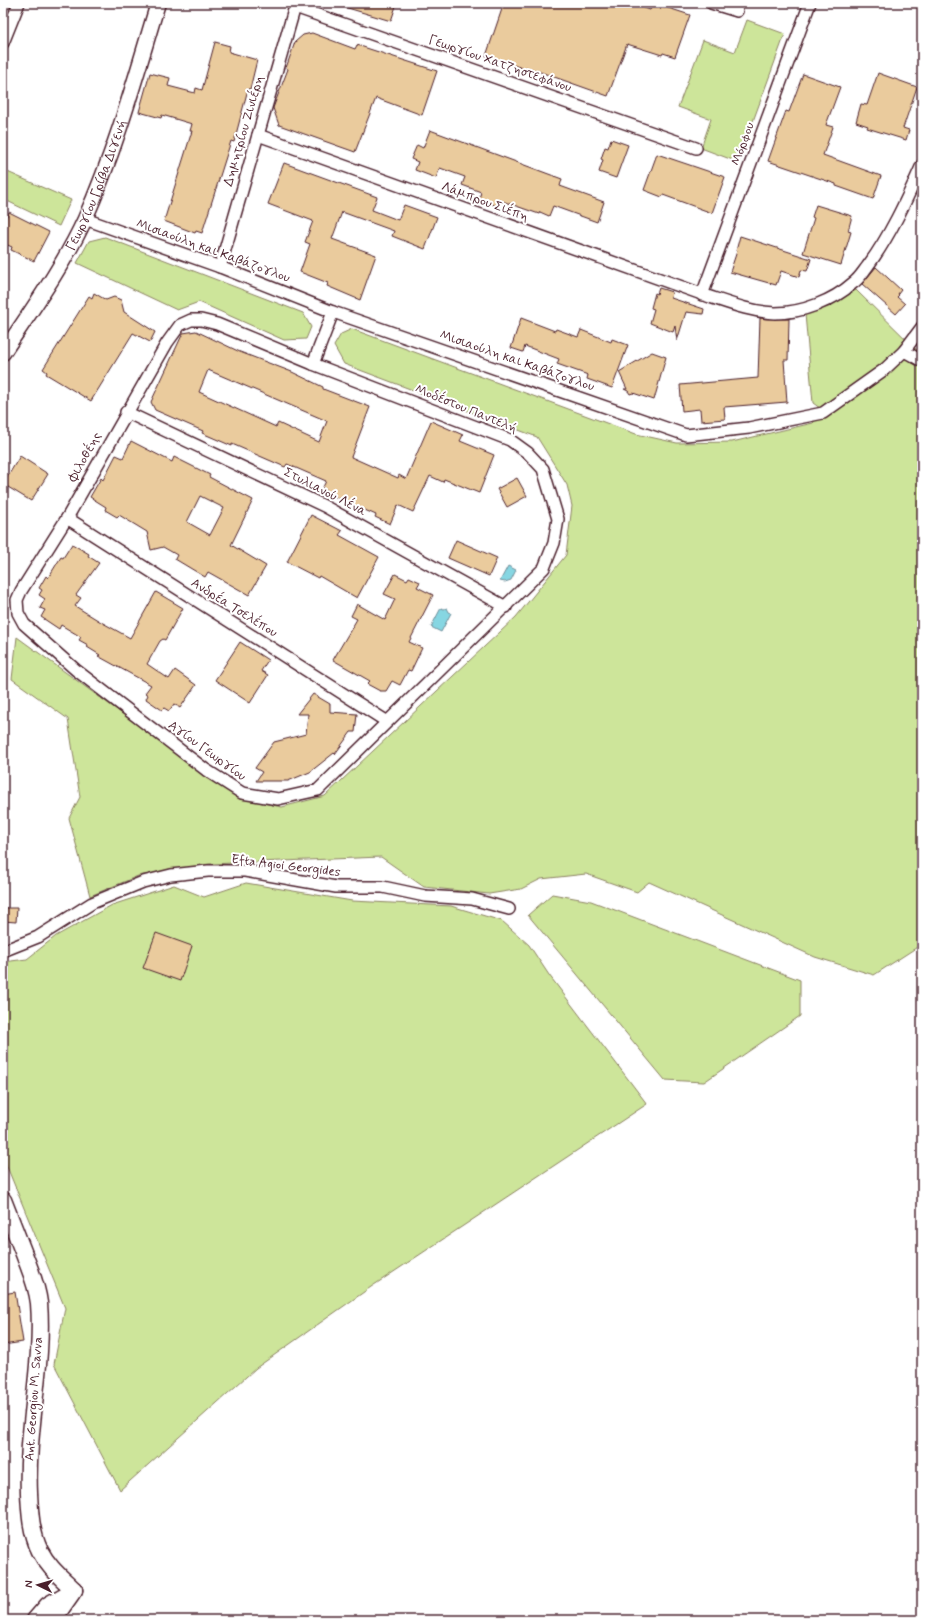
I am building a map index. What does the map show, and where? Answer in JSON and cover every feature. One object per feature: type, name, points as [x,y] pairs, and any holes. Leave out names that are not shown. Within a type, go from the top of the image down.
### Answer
[{"type":"main road","name":"Ant. Georgiou M. Savva","points":[[4,1205],[36,1286],[39,1303],[38,1362],[30,1438],[28,1477],[31,1522],[41,1552],[60,1577],[74,1590]]},
{"type":"main road","points":[[35,1620],[48,1605],[74,1590]]},
{"type":"main road","points":[[53,1620],[74,1590]]},
{"type":"street","points":[[3,43],[19,3]]},
{"type":"street","name":"Γεωργίου Γρίβα Διγενή","points":[[3,353],[50,282],[85,219],[119,133],[158,3]]},
{"type":"street","points":[[711,3],[738,11]]},
{"type":"street","name":"Μόρφου","points":[[702,294],[810,3]]},
{"type":"street","name":"Δημητρίου Ζινιέρη","points":[[220,267],[296,5]]},
{"type":"street","name":"Γεωργίου Χατζηστεφάνου","points":[[296,5],[696,148]]},
{"type":"street","name":"Λάμπρου Σιέπη","points":[[258,135],[702,294],[758,311],[776,313],[796,311],[807,308],[839,294],[854,282],[874,257],[899,216],[922,165]]},
{"type":"street","name":"Μισιαούλη και Καβάζογλου","points":[[85,219],[220,267],[333,312],[686,435],[749,428],[823,413],[885,369],[904,351],[922,327]]},
{"type":"street","points":[[312,364],[333,312]]},
{"type":"street","name":"Φιλοθέης","points":[[24,624],[18,613],[17,600],[20,591],[67,518],[126,412],[167,343],[180,325],[191,320],[201,320]]},
{"type":"street","name":"Μοδέστου Παντελή","points":[[201,320],[217,324],[312,364],[510,440],[528,453],[543,469],[558,519],[554,543],[544,568],[506,607]]},
{"type":"street","points":[[904,351],[922,361]]},
{"type":"street","name":"Στυλιανού Λένα","points":[[126,412],[324,506],[506,607]]},
{"type":"street","name":"Ανδρέα Τσελέπου","points":[[67,518],[386,722]]},
{"type":"street","name":"Αγίου Γεωργίου","points":[[24,624],[76,670],[206,770],[242,793],[278,799],[318,790],[386,722],[506,607]]},
{"type":"street","name":"Efta Agioi Georgides","points":[[3,951],[38,937],[92,903],[143,882],[171,875],[208,872],[245,872],[336,887],[383,887],[425,896],[472,900],[509,909]]},
{"type":"green space","points":[[747,20],[785,34],[738,162],[701,148],[711,119],[678,107],[703,40],[735,52]]},
{"type":"green space","points":[[3,170],[71,200],[59,226],[3,199]]},
{"type":"green space","points":[[105,237],[303,313],[311,327],[306,339],[284,340],[199,302],[177,310],[77,263],[89,241]]},
{"type":"green space","points":[[856,290],[919,352],[922,353],[922,944],[874,975],[815,957],[649,882],[637,892],[586,874],[541,879],[521,889],[489,894],[424,887],[381,857],[209,864],[138,876],[90,896],[69,818],[80,797],[68,719],[12,679],[17,637],[238,798],[282,807],[325,796],[516,617],[566,555],[572,506],[567,485],[537,437],[344,364],[334,346],[341,334],[352,329],[636,434],[677,443],[732,442],[813,423],[824,411],[813,403],[805,314]]},
{"type":"green space","points":[[246,883],[352,901],[451,906],[502,921],[529,945],[549,975],[647,1104],[371,1287],[256,1368],[120,1490],[54,1364],[65,1308],[3,1157],[3,962],[27,959],[56,936],[112,905],[174,885],[204,897]]},
{"type":"green space","points":[[552,894],[591,901],[800,980],[800,1016],[704,1082],[665,1080],[528,915]]},
{"type":"water","points":[[508,566],[516,570],[511,580],[505,582],[500,581]]},
{"type":"water","points":[[441,608],[447,608],[451,613],[441,632],[431,627]]},
{"type":"building","points":[[342,3],[397,3],[391,21],[341,6]]},
{"type":"building","points":[[504,3],[631,3],[650,10],[653,3],[690,15],[675,57],[663,53],[662,55],[627,44],[608,96],[526,67],[525,69],[486,56]]},
{"type":"building","points":[[312,33],[355,49],[357,45],[437,71],[422,115],[376,98],[355,152],[279,125],[273,108],[288,69],[286,68],[295,42],[303,35]]},
{"type":"building","points":[[215,42],[230,46],[229,52],[257,60],[234,142],[231,141],[202,233],[196,231],[195,233],[164,221],[192,131],[190,131],[192,124],[162,115],[161,118],[139,112],[150,73],[170,78],[168,86],[195,93],[196,88],[202,90]]},
{"type":"building","points":[[878,73],[917,87],[903,128],[909,130],[906,140],[867,128],[868,126],[856,122],[861,104],[867,105]]},
{"type":"building","points":[[803,74],[840,87],[826,125],[833,127],[823,155],[881,176],[873,199],[836,186],[836,184],[768,161],[786,111],[789,112]]},
{"type":"building","points":[[430,130],[562,179],[560,186],[604,202],[597,222],[553,206],[549,216],[499,200],[497,206],[479,199],[481,192],[462,185],[465,177],[440,168],[436,178],[415,170],[418,162],[411,159],[417,145],[423,148]]},
{"type":"building","points":[[611,139],[628,145],[616,178],[599,172],[605,147],[608,148]]},
{"type":"building","points":[[657,154],[725,177],[712,213],[663,195],[662,197],[644,190]]},
{"type":"building","points":[[284,163],[377,197],[372,210],[398,220],[404,205],[437,217],[425,249],[392,236],[394,231],[342,212],[332,239],[376,255],[360,300],[327,286],[328,283],[300,272],[310,244],[305,242],[313,221],[268,204]]},
{"type":"building","points":[[816,205],[852,216],[848,231],[851,232],[841,265],[803,253],[814,218],[812,217]]},
{"type":"building","points":[[9,212],[49,232],[34,261],[11,250],[12,247],[3,243],[3,223]]},
{"type":"building","points":[[740,236],[811,259],[807,271],[801,270],[799,277],[781,271],[776,285],[730,272]]},
{"type":"building","points":[[876,267],[901,290],[897,297],[905,304],[896,314],[862,284]]},
{"type":"building","points":[[659,288],[672,292],[671,298],[704,309],[703,314],[686,312],[677,341],[675,326],[673,332],[650,323],[654,309],[651,308],[655,293],[657,294]]},
{"type":"building","points":[[94,293],[106,300],[114,297],[121,300],[124,312],[155,332],[150,342],[133,333],[91,401],[46,374],[47,372],[43,369],[89,296],[92,298]]},
{"type":"building","points":[[521,318],[555,331],[556,329],[578,337],[581,330],[611,342],[612,339],[628,345],[612,388],[587,379],[588,375],[557,364],[559,359],[525,346],[523,352],[511,348]]},
{"type":"building","points":[[760,318],[789,319],[788,360],[784,360],[787,402],[724,407],[725,419],[701,421],[700,409],[682,411],[680,385],[758,378]]},
{"type":"building","points":[[196,331],[240,352],[292,372],[323,387],[323,389],[370,407],[351,457],[398,478],[399,475],[406,479],[431,421],[463,435],[460,441],[494,455],[479,493],[444,479],[443,482],[430,476],[413,512],[398,505],[390,524],[375,517],[376,515],[331,495],[332,493],[322,489],[326,481],[287,464],[285,467],[232,444],[232,446],[202,433],[203,431],[155,410],[151,402],[183,333]],"holes":[[[208,370],[327,421],[319,442],[278,423],[276,427],[199,392]]]},
{"type":"building","points":[[652,352],[666,357],[654,400],[633,393],[630,394],[624,389],[627,389],[619,372]]},
{"type":"building","points":[[131,441],[172,462],[174,457],[210,475],[209,477],[253,500],[231,545],[266,566],[249,595],[208,572],[205,577],[175,559],[177,555],[163,547],[151,550],[147,532],[119,515],[117,517],[105,510],[106,507],[90,497],[101,478],[103,480],[116,455],[123,458]],"holes":[[[200,496],[224,508],[210,535],[187,522]]]},
{"type":"building","points":[[20,456],[48,474],[31,501],[3,484]]},
{"type":"building","points":[[517,478],[527,496],[507,507],[497,489]]},
{"type":"building","points":[[311,515],[342,531],[339,535],[379,557],[357,598],[319,576],[318,578],[287,562]]},
{"type":"building","points":[[456,540],[497,558],[489,576],[448,558]]},
{"type":"building","points":[[72,544],[89,554],[88,556],[99,563],[76,595],[81,598],[75,606],[101,622],[130,638],[156,592],[183,608],[165,640],[163,639],[160,641],[147,664],[169,679],[175,670],[196,685],[180,708],[174,704],[169,711],[164,708],[162,710],[146,699],[148,695],[145,693],[151,685],[98,656],[100,655],[79,640],[81,637],[61,625],[59,629],[41,617],[45,610],[40,608],[45,599],[39,595],[42,590],[39,588],[46,576],[48,578],[61,557],[63,558]]},
{"type":"building","points":[[395,574],[407,580],[409,577],[420,582],[417,587],[433,595],[409,642],[422,648],[411,671],[408,670],[400,685],[392,681],[386,691],[380,691],[367,684],[370,681],[333,660],[357,619],[351,616],[357,604],[385,620],[395,599],[384,594]]},
{"type":"building","points":[[240,642],[268,660],[261,671],[268,675],[250,703],[215,680]]},
{"type":"building","points":[[313,694],[330,704],[330,712],[357,714],[355,732],[351,732],[335,754],[334,753],[310,772],[288,781],[256,781],[262,772],[255,768],[274,742],[306,734],[308,714],[297,714]]},
{"type":"building","points":[[3,908],[17,908],[16,922],[3,921]]},
{"type":"building","points":[[156,933],[192,946],[180,981],[143,968]]},
{"type":"building","points":[[15,1292],[23,1342],[3,1345],[3,1294]]}]
